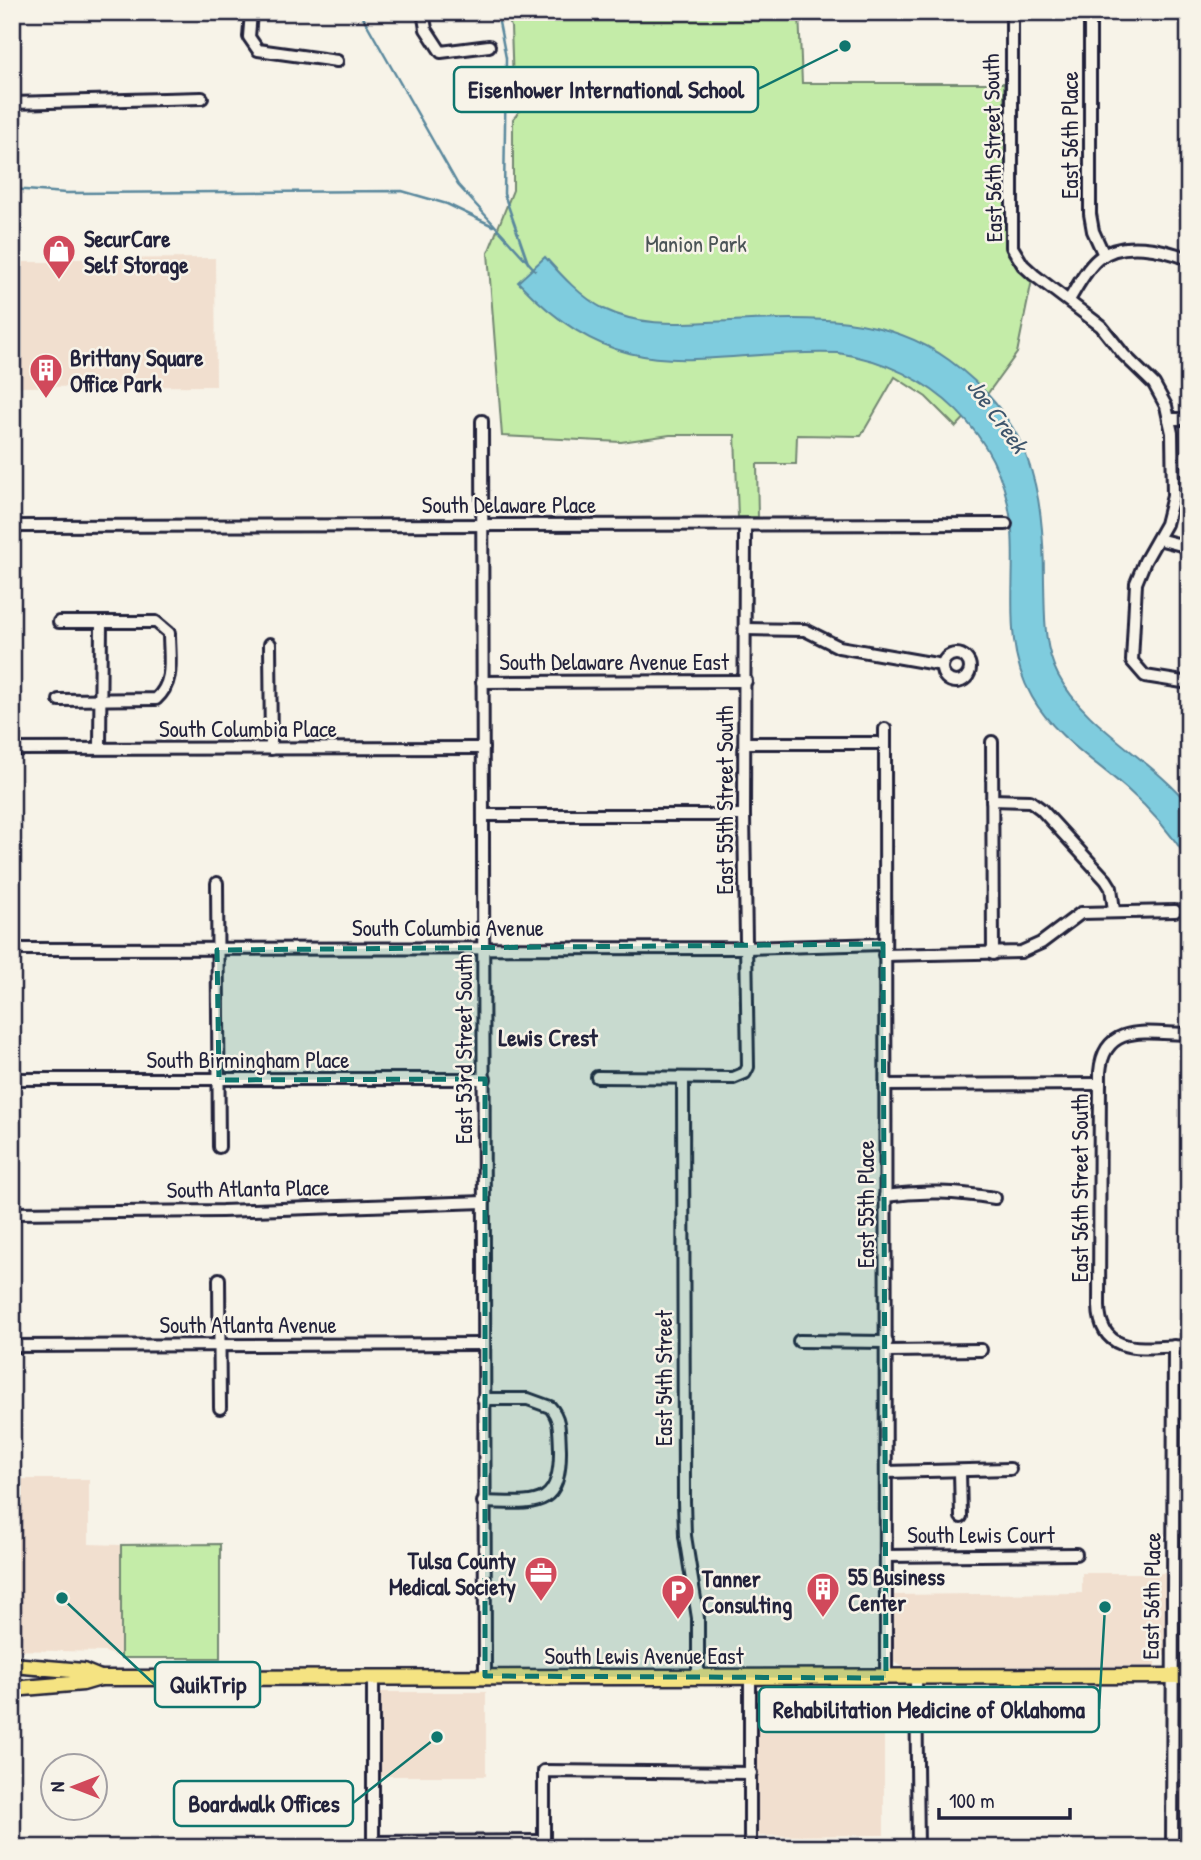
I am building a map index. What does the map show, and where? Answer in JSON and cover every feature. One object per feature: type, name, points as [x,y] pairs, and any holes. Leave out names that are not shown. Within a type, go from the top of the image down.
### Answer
[{"type":"main road","name":"South Lewis Avenue East","points":[[12,1665],[73,1671],[100,1678],[1189,1676]]},
{"type":"main road","points":[[52,1686],[54,1678],[73,1671]]},
{"type":"main road","name":"South Lewis Avenue East","points":[[12,1689],[83,1683],[100,1678]]},
{"type":"street","points":[[251,12],[249,37],[258,50],[337,61]]},
{"type":"street","points":[[423,12],[426,29],[442,52],[489,46]]},
{"type":"street","name":"East 56th Street South","points":[[1012,12],[1013,247],[1023,265],[1069,300]]},
{"type":"street","name":"East 56th Place","points":[[1090,12],[1090,214],[1093,231],[1104,255]]},
{"type":"street","points":[[12,103],[202,98]]},
{"type":"street","points":[[1189,259],[1138,248],[1104,255],[1089,269],[1069,300],[1101,326],[1124,355],[1154,384],[1169,419],[1172,496],[1166,524],[1139,573],[1134,592],[1132,661],[1145,676],[1189,683]]},
{"type":"street","points":[[1169,419],[1189,419]]},
{"type":"street","name":"East 53rd Street South","points":[[482,421],[485,1676]]},
{"type":"street","name":"South Delaware Place","points":[[12,526],[1006,524]]},
{"type":"street","name":"East 55th Street South","points":[[683,1078],[733,1078],[745,1073],[748,1061],[744,815],[745,526]]},
{"type":"street","points":[[1158,539],[1189,547]]},
{"type":"street","points":[[59,622],[156,622],[169,633],[168,689],[156,699],[59,700]]},
{"type":"street","points":[[100,748],[101,622]]},
{"type":"street","points":[[746,629],[805,630],[839,647],[942,665]]},
{"type":"street","points":[[270,644],[271,749]]},
{"type":"street","name":"South Delaware Avenue East","points":[[482,682],[746,681]]},
{"type":"street","name":"East 55th Place","points":[[885,729],[883,949],[887,1346],[886,1678]]},
{"type":"street","points":[[745,743],[877,743]]},
{"type":"street","points":[[992,743],[993,954]]},
{"type":"street","name":"South Columbia Place","points":[[12,749],[483,748]]},
{"type":"street","points":[[992,800],[1030,801],[1041,809],[1106,880],[1111,888],[1114,910]]},
{"type":"street","points":[[483,815],[744,815]]},
{"type":"street","points":[[218,883],[219,1147]]},
{"type":"street","name":"South Columbia Avenue","points":[[12,949],[746,948],[785,944],[993,954],[1030,948],[1080,913],[1114,910],[1175,911]]},
{"type":"street","name":"East 56th Street South","points":[[1174,1346],[1130,1346],[1114,1341],[1105,1334],[1100,1317],[1100,1084],[1104,1049],[1117,1037],[1128,1034],[1189,1034]]},
{"type":"street","points":[[597,1077],[683,1078]]},
{"type":"street","name":"East 54th Street","points":[[683,1078],[684,1501],[685,1536],[698,1618],[698,1677]]},
{"type":"street","name":"South Birmingham Place","points":[[12,1079],[485,1079]]},
{"type":"street","points":[[885,1085],[1100,1084]]},
{"type":"street","points":[[886,1196],[918,1191],[953,1191],[995,1198]]},
{"type":"street","name":"South Atlanta Place","points":[[12,1213],[222,1211],[484,1202]]},
{"type":"street","points":[[219,1279],[220,1408]]},
{"type":"street","points":[[799,1341],[981,1350]]},
{"type":"street","name":"South Atlanta Avenue","points":[[12,1346],[483,1344]]},
{"type":"street","points":[[1174,1346],[1189,1346]]},
{"type":"street","name":"East 56th Place","points":[[1172,1848],[1174,1346]]},
{"type":"street","points":[[483,1399],[528,1399],[550,1407],[559,1425],[560,1473],[554,1490],[548,1496],[530,1503],[483,1502]]},
{"type":"street","points":[[886,1472],[1010,1469]]},
{"type":"street","points":[[960,1471],[961,1517]]},
{"type":"street","name":"South Lewis Court","points":[[886,1556],[1076,1555]]},
{"type":"street","points":[[373,1678],[373,1842],[433,1845],[544,1844],[544,1771],[751,1773]]},
{"type":"street","points":[[750,1678],[750,1848]]},
{"type":"street","points":[[916,1678],[918,1848]]},
{"type":"highlighted area","points":[[883,944],[886,1678],[485,1676],[485,1079],[219,1080],[217,950]]},
{"type":"shaded area","name":"SecurCare Self Storage","points":[[215,258],[216,386],[12,387],[12,262],[50,262],[50,259]]},
{"type":"shaded area","points":[[12,1479],[89,1479],[89,1544],[121,1545],[121,1658],[105,1652],[12,1650]]},
{"type":"shaded area","points":[[1082,1573],[1167,1573],[1167,1656],[1156,1656],[1155,1666],[903,1667],[893,1662],[890,1595],[1082,1593]]},
{"type":"shaded area","points":[[379,1692],[486,1692],[486,1776],[379,1776]]},
{"type":"shaded area","points":[[884,1692],[884,1835],[756,1836],[756,1693]]},
{"type":"shaded area","points":[[1180,1758],[1189,1758],[1189,1848],[1180,1848]]},
{"type":"green space","name":"Manion Park","points":[[506,12],[799,12],[802,83],[1004,83],[1006,242],[1012,259],[1032,280],[1017,353],[988,393],[956,427],[926,397],[895,377],[861,436],[797,435],[796,464],[757,464],[758,517],[738,517],[735,435],[670,435],[621,442],[502,436],[488,253],[513,190],[513,119],[522,103],[518,85],[513,85],[511,27]]},
{"type":"green space","points":[[220,1544],[220,1658],[121,1658],[121,1545]]},
{"type":"water","name":"Joe Creek","points":[[545,257],[587,298],[604,309],[629,318],[668,323],[801,319],[863,324],[921,343],[949,360],[976,383],[998,406],[1015,431],[1035,486],[1041,516],[1046,630],[1053,664],[1070,694],[1085,711],[1174,788],[1189,805],[1189,861],[1144,805],[1063,736],[1032,697],[1017,657],[1014,636],[1012,531],[1006,496],[995,464],[978,436],[957,411],[932,390],[903,373],[872,361],[838,353],[668,359],[632,354],[595,341],[558,318],[518,282]]},
{"type":"waterway","points":[[360,12],[458,185],[535,270]]},
{"type":"waterway","points":[[497,12],[506,58],[504,194],[528,263]]},
{"type":"waterway","points":[[12,189],[66,193],[402,191],[447,204],[493,226]]},
{"type":"place","name":"Eisenhower International School","points":[[845,46]]},
{"type":"place","name":"SecurCare Self Storage","points":[[59,281]]},
{"type":"place","name":"Brittany Square Office Park","points":[[46,400]]},
{"type":"place","name":"QuikTrip","points":[[62,1598]]},
{"type":"place","name":"Tulsa County Medical Society","points":[[541,1603]]},
{"type":"place","name":"Rehabilitation Medicine of Oklahoma","points":[[1105,1607]]},
{"type":"place","name":"55 Business Center","points":[[823,1619]]},
{"type":"place","name":"Tanner Consulting","points":[[678,1621]]},
{"type":"place","name":"Boardwalk Offices","points":[[437,1737]]},
{"type":"district","name":"Lewis Crest","points":[[548,1037]]}]
